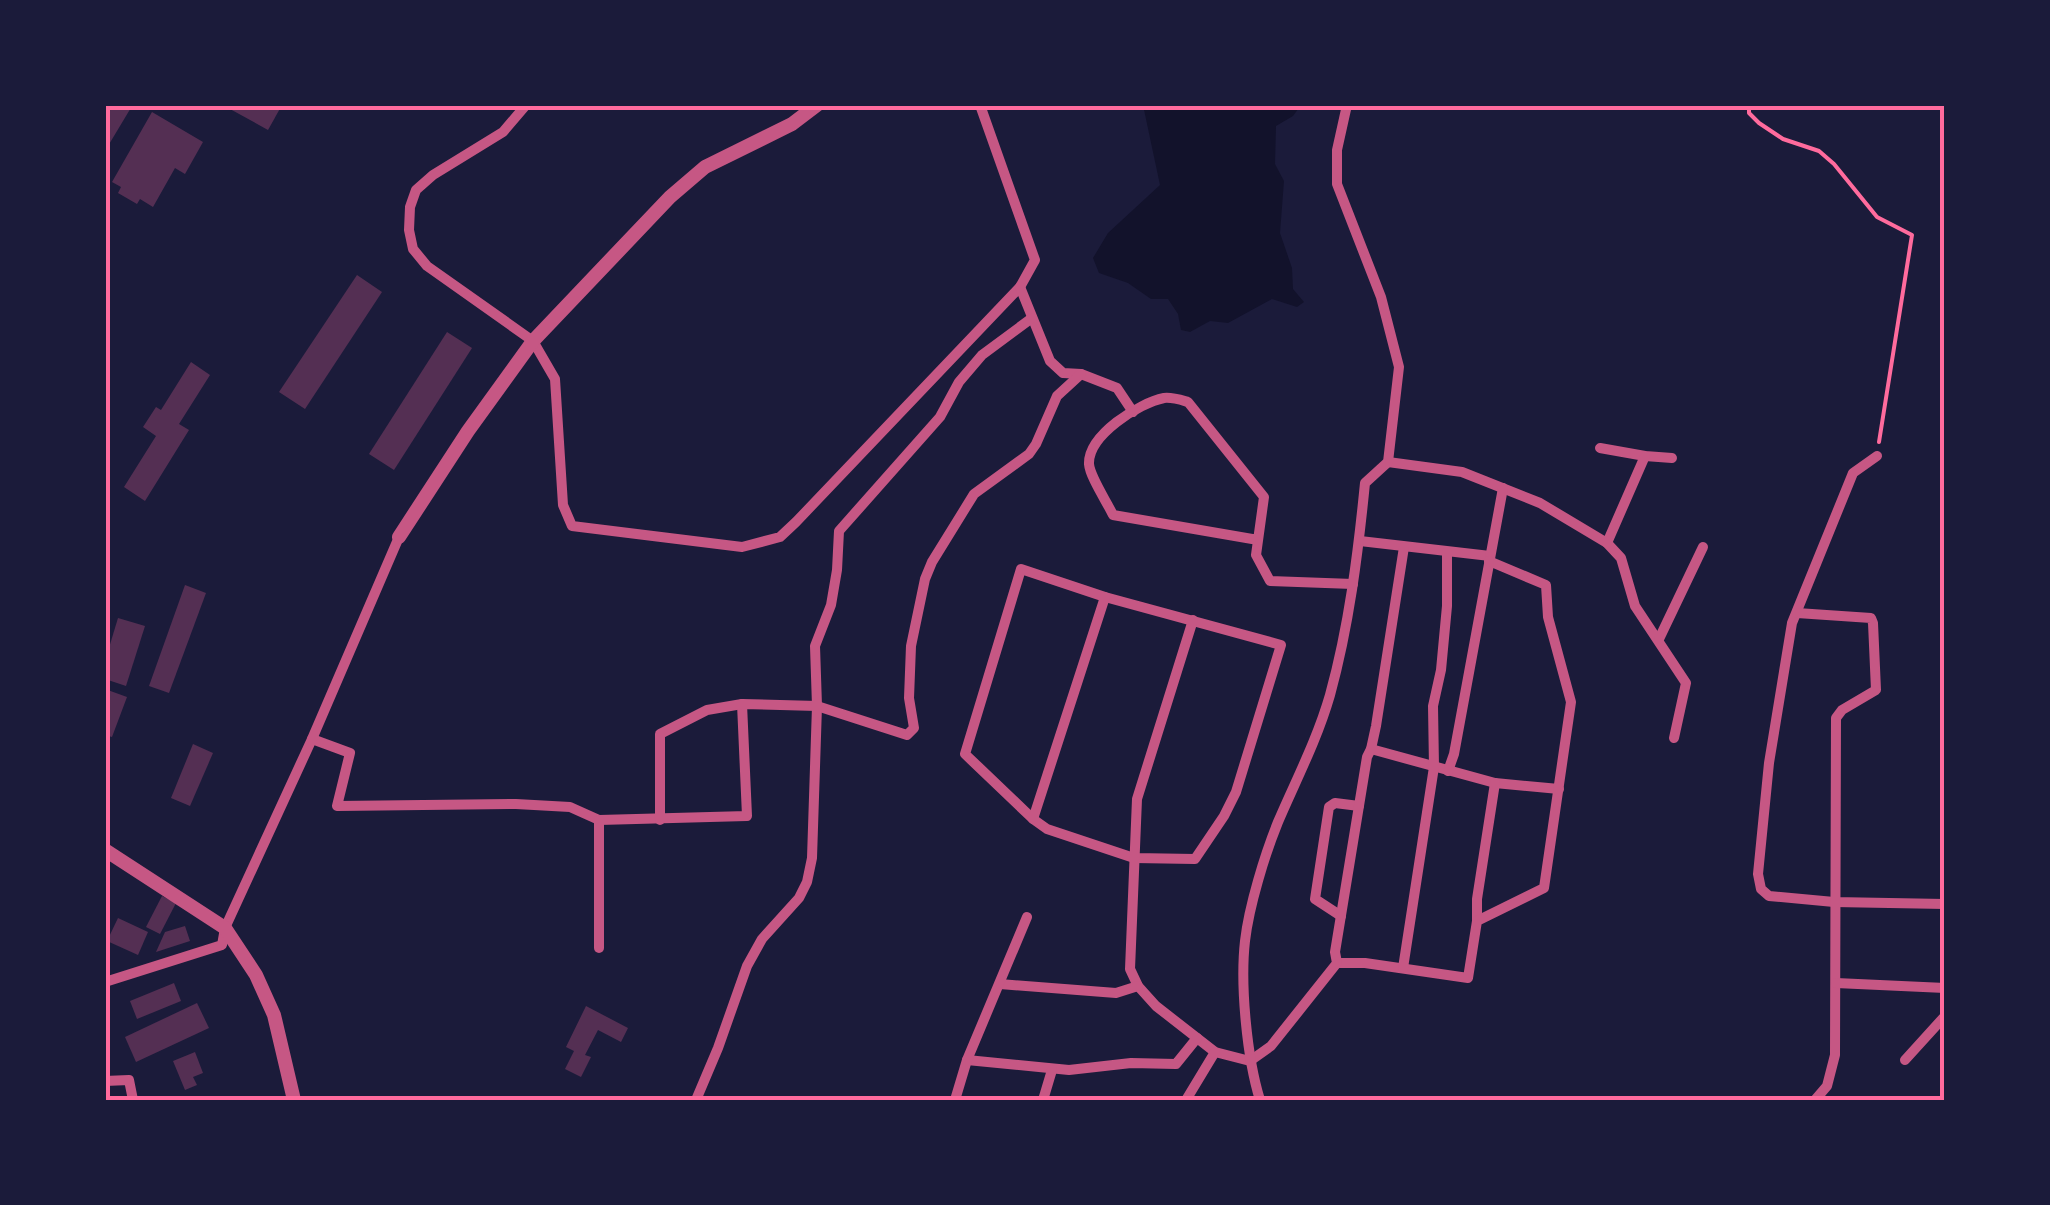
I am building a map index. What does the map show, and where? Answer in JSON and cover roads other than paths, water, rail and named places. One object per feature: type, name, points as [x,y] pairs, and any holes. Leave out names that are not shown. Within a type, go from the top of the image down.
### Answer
[{"type":"street","points":[[526,105],[503,132],[416,190],[410,207],[413,248],[427,266],[533,342],[555,379],[564,505],[572,526],[742,547],[780,536],[796,522],[1020,286],[1035,260],[980,105]]},
{"type":"street","points":[[105,982],[222,945],[225,928],[399,537],[468,431],[533,342],[670,197],[705,167],[792,124],[814,107],[832,105]]},
{"type":"street","points":[[1260,1100],[1250,1061],[1245,941],[1278,824],[1314,744],[1330,693],[1353,584],[1365,484],[1388,462],[1399,366],[1381,297],[1337,184],[1337,150],[1347,105]]},
{"type":"street","points":[[1020,286],[1050,362],[1063,373],[1081,374],[1117,388],[1133,412]]},
{"type":"street","points":[[696,1100],[747,966],[762,939],[807,882],[812,858],[815,646],[831,604],[839,531],[940,417],[959,382],[982,356],[1032,318]]},
{"type":"street","points":[[660,820],[660,734],[707,710],[742,704],[817,706],[907,735],[914,728],[908,698],[912,646],[932,562],[974,494],[1029,454],[1056,396],[1081,374]]},
{"type":"street","points":[[1258,540],[1114,515],[1089,466],[1102,432],[1163,398],[1188,402],[1264,497],[1256,556],[1270,581],[1353,584]]},
{"type":"street","points":[[1600,448],[1672,458]]},
{"type":"street","points":[[1607,543],[1645,456]]},
{"type":"street","points":[[1877,456],[1853,473],[1792,623],[1769,763],[1758,874],[1761,889],[1769,896],[1834,902],[1945,904]]},
{"type":"street","points":[[1388,462],[1462,472],[1540,503],[1607,543],[1620,558],[1635,606],[1686,683],[1674,738]]},
{"type":"street","points":[[1448,772],[1503,488]]},
{"type":"street","points":[[1360,541],[1489,558],[1546,585],[1548,617],[1570,702],[1544,888],[1477,921]]},
{"type":"street","points":[[1659,639],[1703,547]]},
{"type":"street","points":[[1193,620],[1137,799],[1130,969],[1138,986],[1156,1006],[1215,1052],[1250,1061],[1271,1046],[1337,962],[1335,952],[1366,757],[1371,749],[1404,548]]},
{"type":"street","points":[[1403,968],[1434,767],[1433,706],[1447,606],[1447,552]]},
{"type":"street","points":[[1021,569],[1193,620],[1281,645],[1236,792],[1195,859],[1134,858],[1047,829],[965,754],[1021,569]]},
{"type":"street","points":[[1033,818],[1105,597]]},
{"type":"street","points":[[1797,612],[1871,618],[1876,690],[1842,710],[1836,718],[1835,1055],[1828,1086],[1815,1100]]},
{"type":"street","points":[[312,739],[350,753],[337,806],[516,804],[570,807],[599,820],[747,816],[742,704]]},
{"type":"street","points":[[1371,749],[1496,783],[1559,789]]},
{"type":"street","points":[[1337,962],[1468,978],[1477,921],[1476,899],[1496,783]]},
{"type":"street","points":[[1341,916],[1316,899],[1326,825],[1334,803],[1359,806]]},
{"type":"street","points":[[599,820],[600,948]]},
{"type":"street","points":[[105,850],[225,928],[256,975],[274,1015],[294,1100]]},
{"type":"street","points":[[956,1100],[967,1060],[1027,917]]},
{"type":"street","points":[[1836,983],[1945,988]]},
{"type":"street","points":[[1000,984],[1116,994],[1138,986]]},
{"type":"street","points":[[1905,1060],[1945,1016]]},
{"type":"street","points":[[967,1060],[1052,1070],[1088,1070],[1131,1063],[1176,1064],[1197,1038]]},
{"type":"street","points":[[1186,1100],[1215,1052]]},
{"type":"street","points":[[1043,1100],[1052,1070]]},
{"type":"street","points":[[105,1081],[128,1080],[134,1100]]}]
